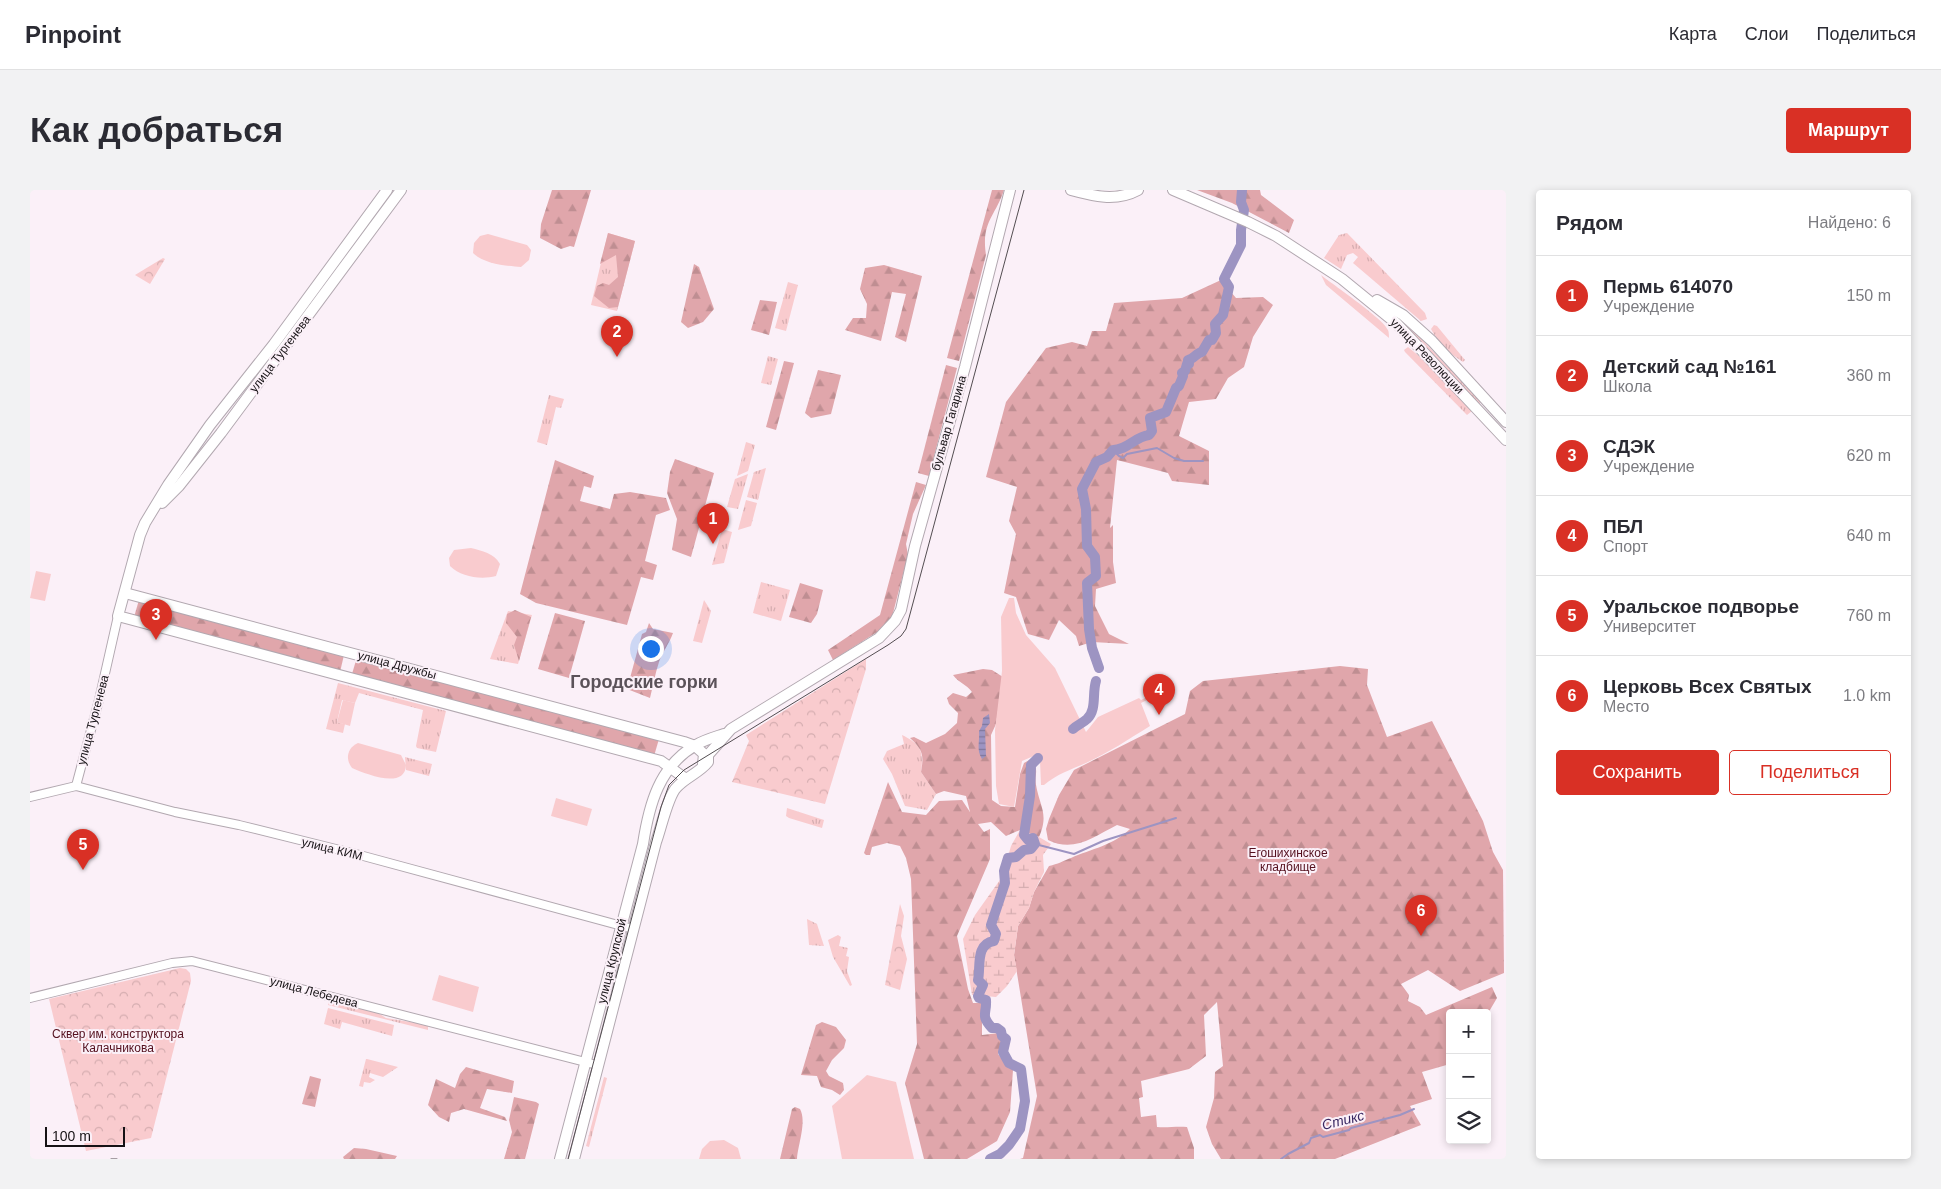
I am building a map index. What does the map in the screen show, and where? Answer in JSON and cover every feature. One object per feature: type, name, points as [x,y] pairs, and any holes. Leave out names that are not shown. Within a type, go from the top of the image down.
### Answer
[{"type":"main road","name":"улица Тургенева","points":[[118,616],[145,523],[171,488],[232,397],[273,346],[388,190]]},
{"type":"main road","name":"улица Тургенева","points":[[171,488],[242,406],[401,190]]},
{"type":"main road","name":"бульвар Гагарина","points":[[728,732],[869,644],[888,630],[901,610],[915,546],[965,367],[1010,190]]},
{"type":"main road","points":[[1071,190],[1096,197],[1118,197],[1135,191]]},
{"type":"main road","name":"улица Революции","points":[[1173,190],[1276,236],[1342,279],[1403,315],[1432,341],[1506,422]]},
{"type":"main road","points":[[349,242],[358,249]]},
{"type":"main road","name":"улица Революции","points":[[1342,279],[1396,323],[1506,440]]},
{"type":"main road","points":[[273,346],[282,352]]},
{"type":"main road","points":[[232,397],[242,406]]},
{"type":"main road","name":"улица Дружбы","points":[[125,593],[669,738],[699,744]]},
{"type":"main road","name":"улица Дружбы","points":[[118,616],[661,761],[668,770]]},
{"type":"main road","points":[[728,732],[708,755],[708,762],[702,770],[686,779],[668,770],[699,744],[728,732]]},
{"type":"main road","points":[[699,744],[704,754],[702,770]]},
{"type":"main road","name":"улица Крупской","points":[[560,1159],[643,844],[647,821],[657,786],[668,770]]},
{"type":"main road","name":"улица Крупской","points":[[574,1159],[656,842],[673,792],[686,779]]},
{"type":"street","name":"улица Тургенева","points":[[76,786],[99,700],[118,616]]},
{"type":"street","name":"улица КИМ","points":[[30,797],[76,786],[183,814],[239,825],[356,854],[633,929]]},
{"type":"street","name":"улица Лебедева","points":[[30,998],[172,963],[192,961],[597,1065]]},
{"type":"green space","points":[[552,190],[591,190],[574,247],[570,246],[561,249],[540,238],[541,224]]},
{"type":"green space","points":[[992,190],[1004,190],[987,227],[985,235],[986,255],[959,361],[947,358]]},
{"type":"green space","points":[[1197,190],[1260,190],[1261,195],[1294,220],[1289,233],[1232,203]]},
{"type":"green space","points":[[608,233],[635,241],[617,311],[591,305]]},
{"type":"green space","points":[[608,233],[635,241],[618,307],[609,308],[594,296],[597,286],[603,283],[609,285],[618,277],[616,255],[600,264]]},
{"type":"green space","points":[[1347,233],[1425,313],[1427,319],[1421,321],[1353,263],[1358,257],[1353,253],[1347,255],[1341,269],[1324,258],[1339,235]]},
{"type":"green space","points":[[488,234],[527,245],[531,250],[529,260],[521,267],[496,264],[478,257],[473,253],[474,243],[480,236]]},
{"type":"green space","points":[[163,258],[165,259],[150,284],[135,275]]},
{"type":"green space","points":[[694,264],[699,267],[714,309],[703,322],[688,328],[681,322]]},
{"type":"green space","points":[[884,265],[922,276],[906,342],[895,337],[906,294],[892,292],[881,341],[845,330],[853,318],[866,318],[867,304],[860,289],[865,268]]},
{"type":"green space","points":[[1321,275],[1377,318],[1388,330],[1389,338],[1326,285]]},
{"type":"green space","points":[[1221,280],[1236,298],[1263,297],[1273,305],[1253,337],[1244,367],[1228,378],[1216,399],[1189,402],[1179,436],[1209,451],[1209,485],[1172,481],[1168,473],[1117,460],[1110,528],[1113,525],[1113,562],[1116,583],[1096,589],[1095,606],[1109,634],[1129,644],[1092,642],[1079,646],[1076,636],[1059,620],[1049,640],[1028,634],[1016,597],[1004,593],[1016,534],[1009,521],[1017,487],[986,477],[1006,402],[1046,348],[1072,342],[1087,346],[1092,331],[1106,331],[1114,303],[1182,298]]},
{"type":"green space","points":[[788,282],[798,285],[786,331],[775,328]]},
{"type":"green space","points":[[760,300],[777,302],[769,335],[751,330]]},
{"type":"green space","points":[[1398,318],[1413,330],[1481,402],[1479,404]]},
{"type":"green space","points":[[1434,325],[1437,326],[1465,360],[1463,362],[1449,352],[1437,339],[1431,329]]},
{"type":"green space","points":[[1408,347],[1424,360],[1472,411],[1467,415],[1405,352],[1404,350]]},
{"type":"green space","points":[[768,356],[778,359],[771,385],[761,383]]},
{"type":"green space","points":[[784,361],[794,363],[776,430],[766,427]]},
{"type":"green space","points":[[946,365],[957,368],[929,476],[918,473]]},
{"type":"green space","points":[[818,370],[841,375],[831,414],[811,418],[805,413]]},
{"type":"green space","points":[[549,395],[564,399],[561,408],[556,407],[547,445],[537,442]]},
{"type":"green space","points":[[746,442],[755,445],[748,471],[737,476]]},
{"type":"green space","points":[[675,459],[714,473],[691,557],[672,550],[677,519],[667,493],[670,472]]},
{"type":"green space","points":[[555,460],[594,476],[591,488],[584,486],[580,501],[610,509],[614,494],[630,492],[666,498],[670,510],[656,515],[645,561],[657,565],[653,580],[641,577],[627,625],[536,603],[520,594]]},
{"type":"green space","points":[[766,468],[758,500],[747,497],[754,472]]},
{"type":"green space","points":[[748,474],[738,509],[727,507],[735,479]]},
{"type":"green space","points":[[916,482],[926,485],[913,514],[906,544],[908,555],[892,617],[885,627],[833,660],[828,650],[880,615]]},
{"type":"green space","points":[[746,500],[757,503],[751,526],[738,530]]},
{"type":"green space","points":[[722,529],[732,532],[724,563],[712,565]]},
{"type":"green space","points":[[471,548],[487,553],[497,560],[500,564],[496,576],[472,577],[460,573],[450,566],[449,558],[454,550]]},
{"type":"green space","points":[[36,571],[51,574],[45,601],[30,598]]},
{"type":"green space","points":[[761,582],[790,590],[781,621],[753,613]]},
{"type":"green space","points":[[800,583],[823,590],[817,614],[811,623],[789,617]]},
{"type":"green space","points":[[1009,598],[1014,598],[1016,613],[1026,635],[1055,668],[1086,732],[1098,717],[1139,698],[1141,700],[1147,697],[1149,699],[1141,703],[1150,726],[1102,755],[1059,775],[1044,785],[1041,785],[1040,761],[1036,755],[1022,761],[1014,807],[999,804],[996,786],[995,730],[1002,671],[1001,617]]},
{"type":"green space","points":[[139,600],[344,655],[340,672],[134,617]]},
{"type":"green space","points":[[704,600],[711,611],[702,643],[693,641]]},
{"type":"green space","points":[[515,610],[531,617],[519,661],[514,645],[517,637],[506,623],[507,614]]},
{"type":"green space","points":[[508,611],[532,615],[518,664],[490,659]]},
{"type":"green space","points":[[555,613],[585,621],[569,678],[538,669]]},
{"type":"green space","points":[[649,623],[653,629],[673,633],[659,662],[650,698],[627,689],[642,634],[646,632]]},
{"type":"green space","points":[[357,657],[659,739],[654,756],[352,674]]},
{"type":"green space","points":[[866,659],[866,669],[825,804],[732,782],[749,741],[746,735]]},
{"type":"green space","name":"Егошихинское кладбище","points":[[1340,666],[1368,669],[1367,685],[1387,737],[1432,721],[1483,821],[1493,852],[1503,870],[1504,973],[1460,991],[1428,970],[1401,984],[1409,995],[1408,1001],[1420,1007],[1426,1015],[1492,987],[1497,998],[1491,1009],[1446,1009],[1446,1065],[1422,1072],[1432,1099],[1410,1106],[1421,1125],[1335,1159],[1221,1159],[1212,1144],[1206,1127],[1214,1098],[1215,1072],[1223,1066],[1217,1002],[1204,1015],[1206,1056],[1189,1069],[1141,1081],[1143,1097],[1139,1098],[1141,1117],[1156,1115],[1157,1127],[1187,1127],[1194,1148],[1194,1159],[1020,1159],[1023,1158],[1037,1096],[1014,955],[1018,926],[1029,908],[1034,892],[1049,866],[1110,843],[1130,829],[1117,825],[1083,842],[1066,845],[1057,844],[1048,840],[1046,829],[1049,819],[1059,795],[1074,770],[1185,714],[1190,691],[1203,681]]},
{"type":"green space","points":[[983,669],[992,670],[1003,677],[996,724],[991,735],[992,800],[1001,806],[1015,807],[1020,774],[1024,763],[1031,759],[1036,769],[1036,785],[1044,816],[1039,837],[1020,830],[1006,836],[991,822],[978,824],[984,832],[990,829],[990,859],[957,936],[968,989],[973,1003],[982,1003],[982,1035],[999,1033],[1003,1041],[998,1054],[1008,1067],[1013,1070],[1010,1112],[997,1141],[967,1159],[924,1159],[905,1083],[917,1044],[911,879],[906,858],[900,846],[887,843],[872,847],[870,855],[864,853],[888,782],[902,812],[926,815],[939,801],[962,800],[970,812],[966,796],[944,791],[936,794],[921,772],[922,753],[910,738],[914,737],[926,743],[945,734],[957,723],[958,713],[949,704],[947,698],[953,693],[966,697],[972,692],[953,675]]},
{"type":"green space","points":[[338,683],[446,711],[436,752],[417,748],[416,746],[423,710],[359,693],[355,703],[342,700],[337,722],[345,724],[343,733],[326,729]]},
{"type":"green space","points":[[343,700],[355,703],[350,726],[337,722]]},
{"type":"green space","points":[[902,735],[920,749],[922,759],[921,772],[936,794],[927,810],[905,806],[892,774],[883,759],[887,751],[904,744]]},
{"type":"green space","points":[[358,743],[401,755],[406,765],[404,773],[392,779],[366,774],[352,768],[348,761],[348,754],[351,748]]},
{"type":"green space","points":[[405,757],[432,764],[429,776],[406,770]]},
{"type":"green space","points":[[556,798],[592,809],[587,826],[551,816]]},
{"type":"green space","points":[[787,808],[824,820],[822,828],[789,818],[786,816]]},
{"type":"green space","points":[[1020,830],[1051,844],[1043,855],[1044,872],[1034,892],[1029,908],[1018,926],[1014,955],[1017,971],[1007,986],[996,997],[972,995],[963,939],[975,915],[1002,877],[1011,846]]},
{"type":"green space","points":[[900,904],[904,916],[901,936],[907,959],[900,990],[885,985]]},
{"type":"green space","points":[[807,919],[817,924],[824,946],[809,945]]},
{"type":"green space","points":[[838,935],[841,937],[839,946],[848,948],[846,956],[849,957],[847,971],[852,985],[850,986],[833,957],[828,940]]},
{"type":"green space","name":"Сквер им. конструктора Калачникова","points":[[180,968],[186,969],[190,973],[191,981],[151,1138],[86,1151],[49,999]]},
{"type":"green space","points":[[439,975],[479,987],[473,1012],[432,1000]]},
{"type":"green space","points":[[330,999],[375,1011],[386,1018],[428,1025],[428,1030],[328,1005]]},
{"type":"green space","points":[[328,1008],[394,1025],[392,1036],[342,1022],[340,1029],[324,1024]]},
{"type":"green space","points":[[822,1022],[836,1027],[846,1040],[844,1048],[832,1060],[826,1071],[829,1076],[843,1083],[844,1090],[840,1095],[832,1090],[821,1087],[817,1076],[801,1075],[816,1025]]},
{"type":"green space","points":[[366,1059],[398,1067],[383,1077],[370,1073],[369,1077],[375,1080],[370,1083],[364,1082],[363,1087],[359,1086]]},
{"type":"green space","points":[[466,1067],[514,1081],[512,1093],[487,1089],[480,1108],[505,1117],[507,1121],[464,1109],[451,1113],[449,1122],[439,1117],[428,1105],[436,1079],[455,1088],[460,1074]]},
{"type":"green space","points":[[867,1075],[896,1082],[914,1159],[842,1159],[832,1106]]},
{"type":"green space","points":[[310,1076],[321,1079],[315,1107],[302,1104]]},
{"type":"green space","points":[[604,1077],[607,1078],[589,1147],[586,1146]]},
{"type":"green space","points":[[514,1097],[539,1104],[525,1159],[504,1159],[512,1132],[509,1120]]},
{"type":"green space","points":[[795,1107],[800,1109],[803,1120],[797,1159],[780,1159],[792,1109]]},
{"type":"green space","points":[[724,1140],[738,1148],[741,1159],[699,1159],[702,1149],[710,1141]]},
{"type":"green space","points":[[354,1148],[397,1156],[395,1159],[344,1159],[343,1157]]},
{"type":"shaded area","points":[[989,714],[990,723],[985,729],[986,756],[982,759],[979,749],[979,731],[983,718]]},
{"type":"waterway","points":[[1099,668],[1092,648],[1089,629],[1087,583],[1096,576],[1095,557],[1087,546],[1086,509],[1082,489],[1096,462],[1107,457],[1113,450],[1123,448],[1139,438],[1149,435],[1152,431],[1150,418],[1166,412],[1176,388],[1179,386],[1183,376],[1182,373],[1185,371],[1187,364],[1189,364],[1188,360],[1202,352],[1216,333],[1215,324],[1223,315],[1229,287],[1224,279],[1241,245],[1244,210],[1241,202],[1242,190]]},
{"type":"waterway","points":[[1113,450],[1123,458],[1127,454],[1157,448],[1174,458],[1184,461],[1203,461]]},
{"type":"waterway","points":[[1073,729],[1085,720],[1092,711],[1096,681]]},
{"type":"waterway","points":[[990,1159],[1000,1154],[1020,1129],[1025,1101],[1021,1069],[1009,1063],[1003,1052],[1006,1039],[1002,1036],[1001,1031],[997,1028],[992,1028],[988,1024],[985,1017],[986,1000],[978,996],[983,985],[978,980],[980,957],[981,951],[988,943],[994,941],[996,934],[991,925],[1005,883],[1004,871],[1008,858],[1016,857],[1024,850],[1031,849],[1035,844],[1033,838],[1028,840],[1024,835],[1030,796],[1031,765],[1038,758]]},
{"type":"waterway","points":[[1035,844],[1074,854],[1103,841],[1176,818]]},
{"type":"waterway","name":"Стикс","points":[[1281,1159],[1309,1143],[1311,1138],[1349,1130],[1414,1109]]},
{"type":"tram line","points":[[568,1159],[661,807],[669,785],[684,770],[888,645],[901,636],[906,629],[1024,190]]},
{"type":"tram line","points":[[111,1159],[117,1159]]},
{"type":"place","name":"Детский сад №161","points":[[617,357]]},
{"type":"place","name":"Пермь 614070","points":[[713,544]]},
{"type":"place","name":"СДЭК","points":[[156,640]]},
{"type":"place","name":"ПБЛ","points":[[1159,715]]},
{"type":"place","name":"Уральское подворье","points":[[83,870]]},
{"type":"place","name":"Церковь Всех Святых","points":[[1421,936]]},
{"type":"district","name":"Городские горки","points":[[644,682]]}]
